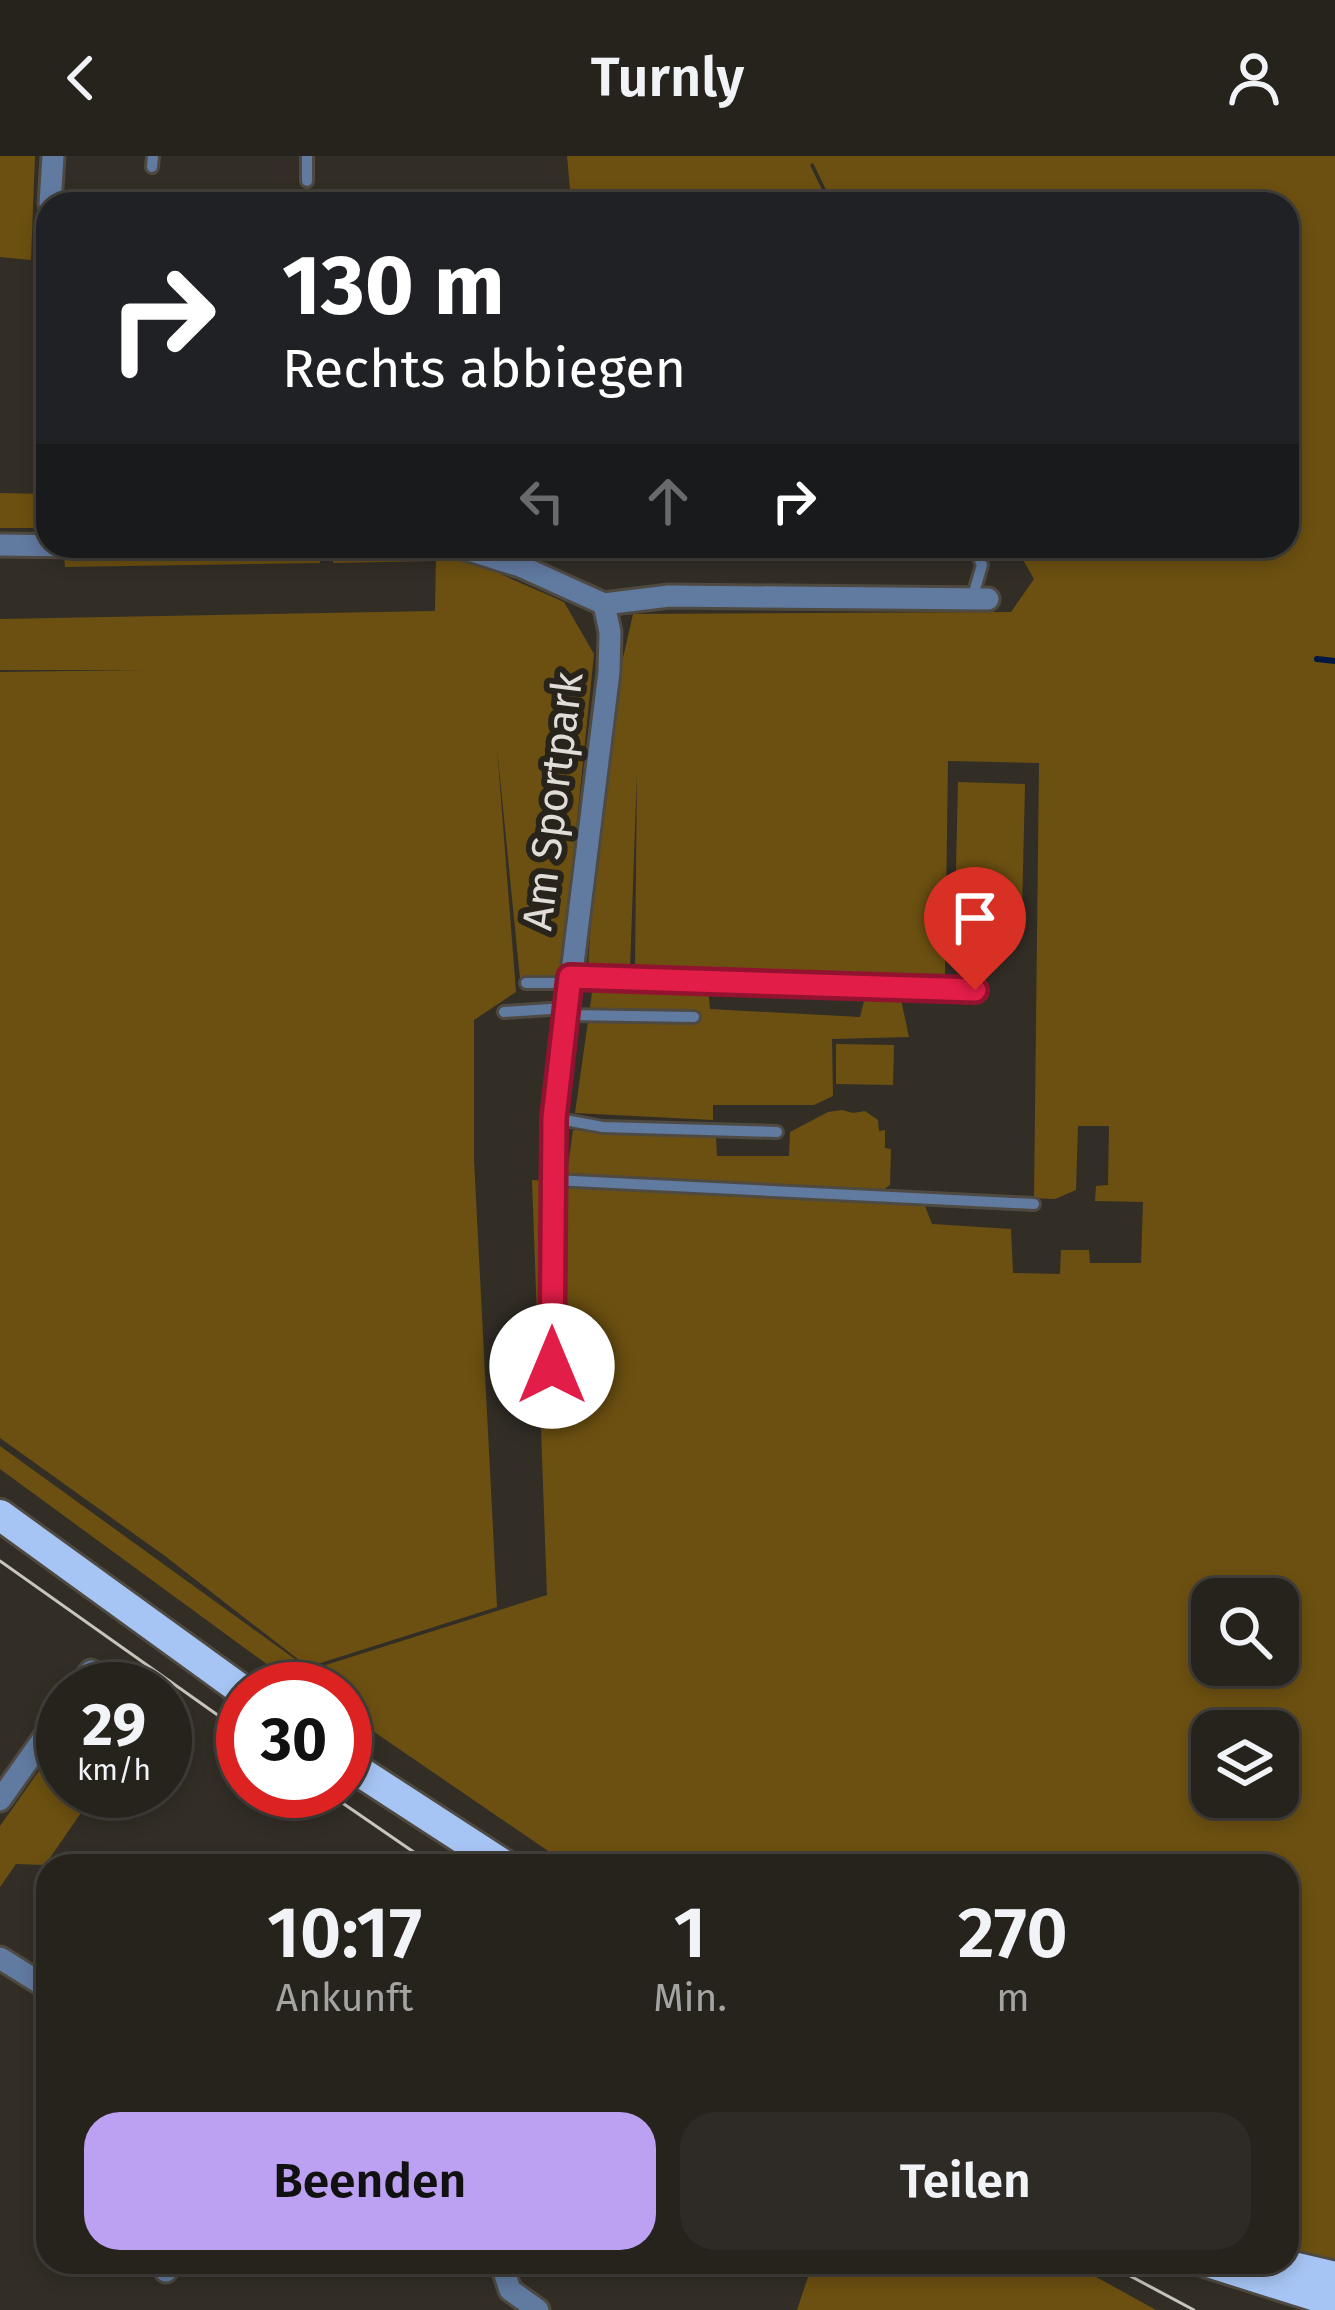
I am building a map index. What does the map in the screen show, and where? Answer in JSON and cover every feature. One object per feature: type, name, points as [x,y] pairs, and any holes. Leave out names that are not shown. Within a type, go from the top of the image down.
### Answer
[{"type":"main road","points":[[0,1515],[216,1671]]},
{"type":"main road","points":[[372,1779],[487,1854]]},
{"type":"main road","points":[[1299,2268],[1335,2277]]},
{"type":"main road","points":[[1241,2274],[1335,2302]]},
{"type":"street","points":[[51,192],[53,156]]},
{"type":"street","points":[[0,545],[36,546]]},
{"type":"street","points":[[492,558],[604,604],[669,596],[980,599]]},
{"type":"street","name":"Am Sportpark","points":[[552,1366],[554,1118],[609,672],[610,632],[604,604]]},
{"type":"street","points":[[0,1800],[36,1749]]},
{"type":"street","points":[[3,1967],[36,1982]]},
{"type":"street","points":[[505,2274],[510,2290],[538,2310]]},
{"type":"lane","points":[[307,181],[308,156]]},
{"type":"lane","points":[[979,558],[980,599]]},
{"type":"lane","points":[[526,983],[569,980],[975,990],[977,931]]},
{"type":"lane","points":[[504,1012],[694,1017]]},
{"type":"lane","points":[[554,1118],[603,1127],[777,1132]]},
{"type":"lane","points":[[553,1180],[1034,1204]]},
{"type":"shaded area","points":[[0,156],[35,156],[31,260],[0,257]]},
{"type":"shaded area","points":[[567,156],[1335,156],[1335,2261],[1299,2251],[1299,1854],[552,1854],[372,1730],[372,1662],[335,1662],[547,1595],[532,1180],[925,1206],[932,1224],[1011,1229],[1013,1273],[1060,1274],[1061,1250],[1089,1250],[1090,1263],[1141,1263],[1143,1202],[1095,1201],[1096,1186],[1108,1185],[1109,1126],[1078,1126],[1076,1190],[1055,1199],[1034,1198],[1039,763],[948,761],[945,974],[635,969],[637,771],[630,969],[588,967],[602,750],[633,614],[1011,612],[1034,579],[1022,558],[1299,558],[1299,192],[827,192],[813,163],[823,192],[570,192]]},
{"type":"shaded area","points":[[0,493],[36,494],[36,528],[0,528]]},
{"type":"shaded area","points":[[64,558],[320,558],[320,563],[65,567]]},
{"type":"shaded area","points":[[333,558],[433,558],[433,561],[333,563]]},
{"type":"shaded area","points":[[436,558],[458,558],[564,602],[594,654],[561,977],[520,978],[497,748],[516,992],[474,1020],[474,1160],[497,1607],[324,1662],[302,1662],[165,1556],[0,1438],[0,672],[145,670],[0,670],[0,619],[435,611]]},
{"type":"shaded area","points":[[958,782],[1025,784],[1022,912],[955,910]]},
{"type":"shaded area","points":[[593,986],[708,988],[710,1009],[860,1017],[866,993],[900,995],[909,1037],[832,1039],[833,1096],[814,1105],[713,1105],[713,1120],[575,1113]]},
{"type":"shaded area","points":[[836,1044],[894,1045],[893,1085],[836,1084]]},
{"type":"shaded area","points":[[865,1111],[878,1120],[879,1131],[885,1130],[885,1148],[891,1149],[890,1185],[883,1190],[567,1173],[573,1130],[716,1138],[717,1156],[789,1156],[790,1132],[828,1112]]},
{"type":"shaded area","points":[[0,1446],[299,1662],[264,1662],[0,1469]]},
{"type":"shaded area","points":[[36,1775],[36,1818],[77,1818],[53,1854],[36,1854],[36,1865],[16,1864],[0,1887],[0,1826]]},
{"type":"shaded area","points":[[809,2274],[1091,2274],[1156,2310],[797,2310]]},
{"type":"waterway","points":[[1317,659],[1335,661]]},
{"type":"tram line","points":[[0,1561],[216,1714]]},
{"type":"tram line","points":[[364,1818],[417,1854]]},
{"type":"tram line","points":[[1126,2274],[1194,2310]]},
{"type":"route","points":[[552,1366],[554,1118],[570,977],[975,990]]}]
